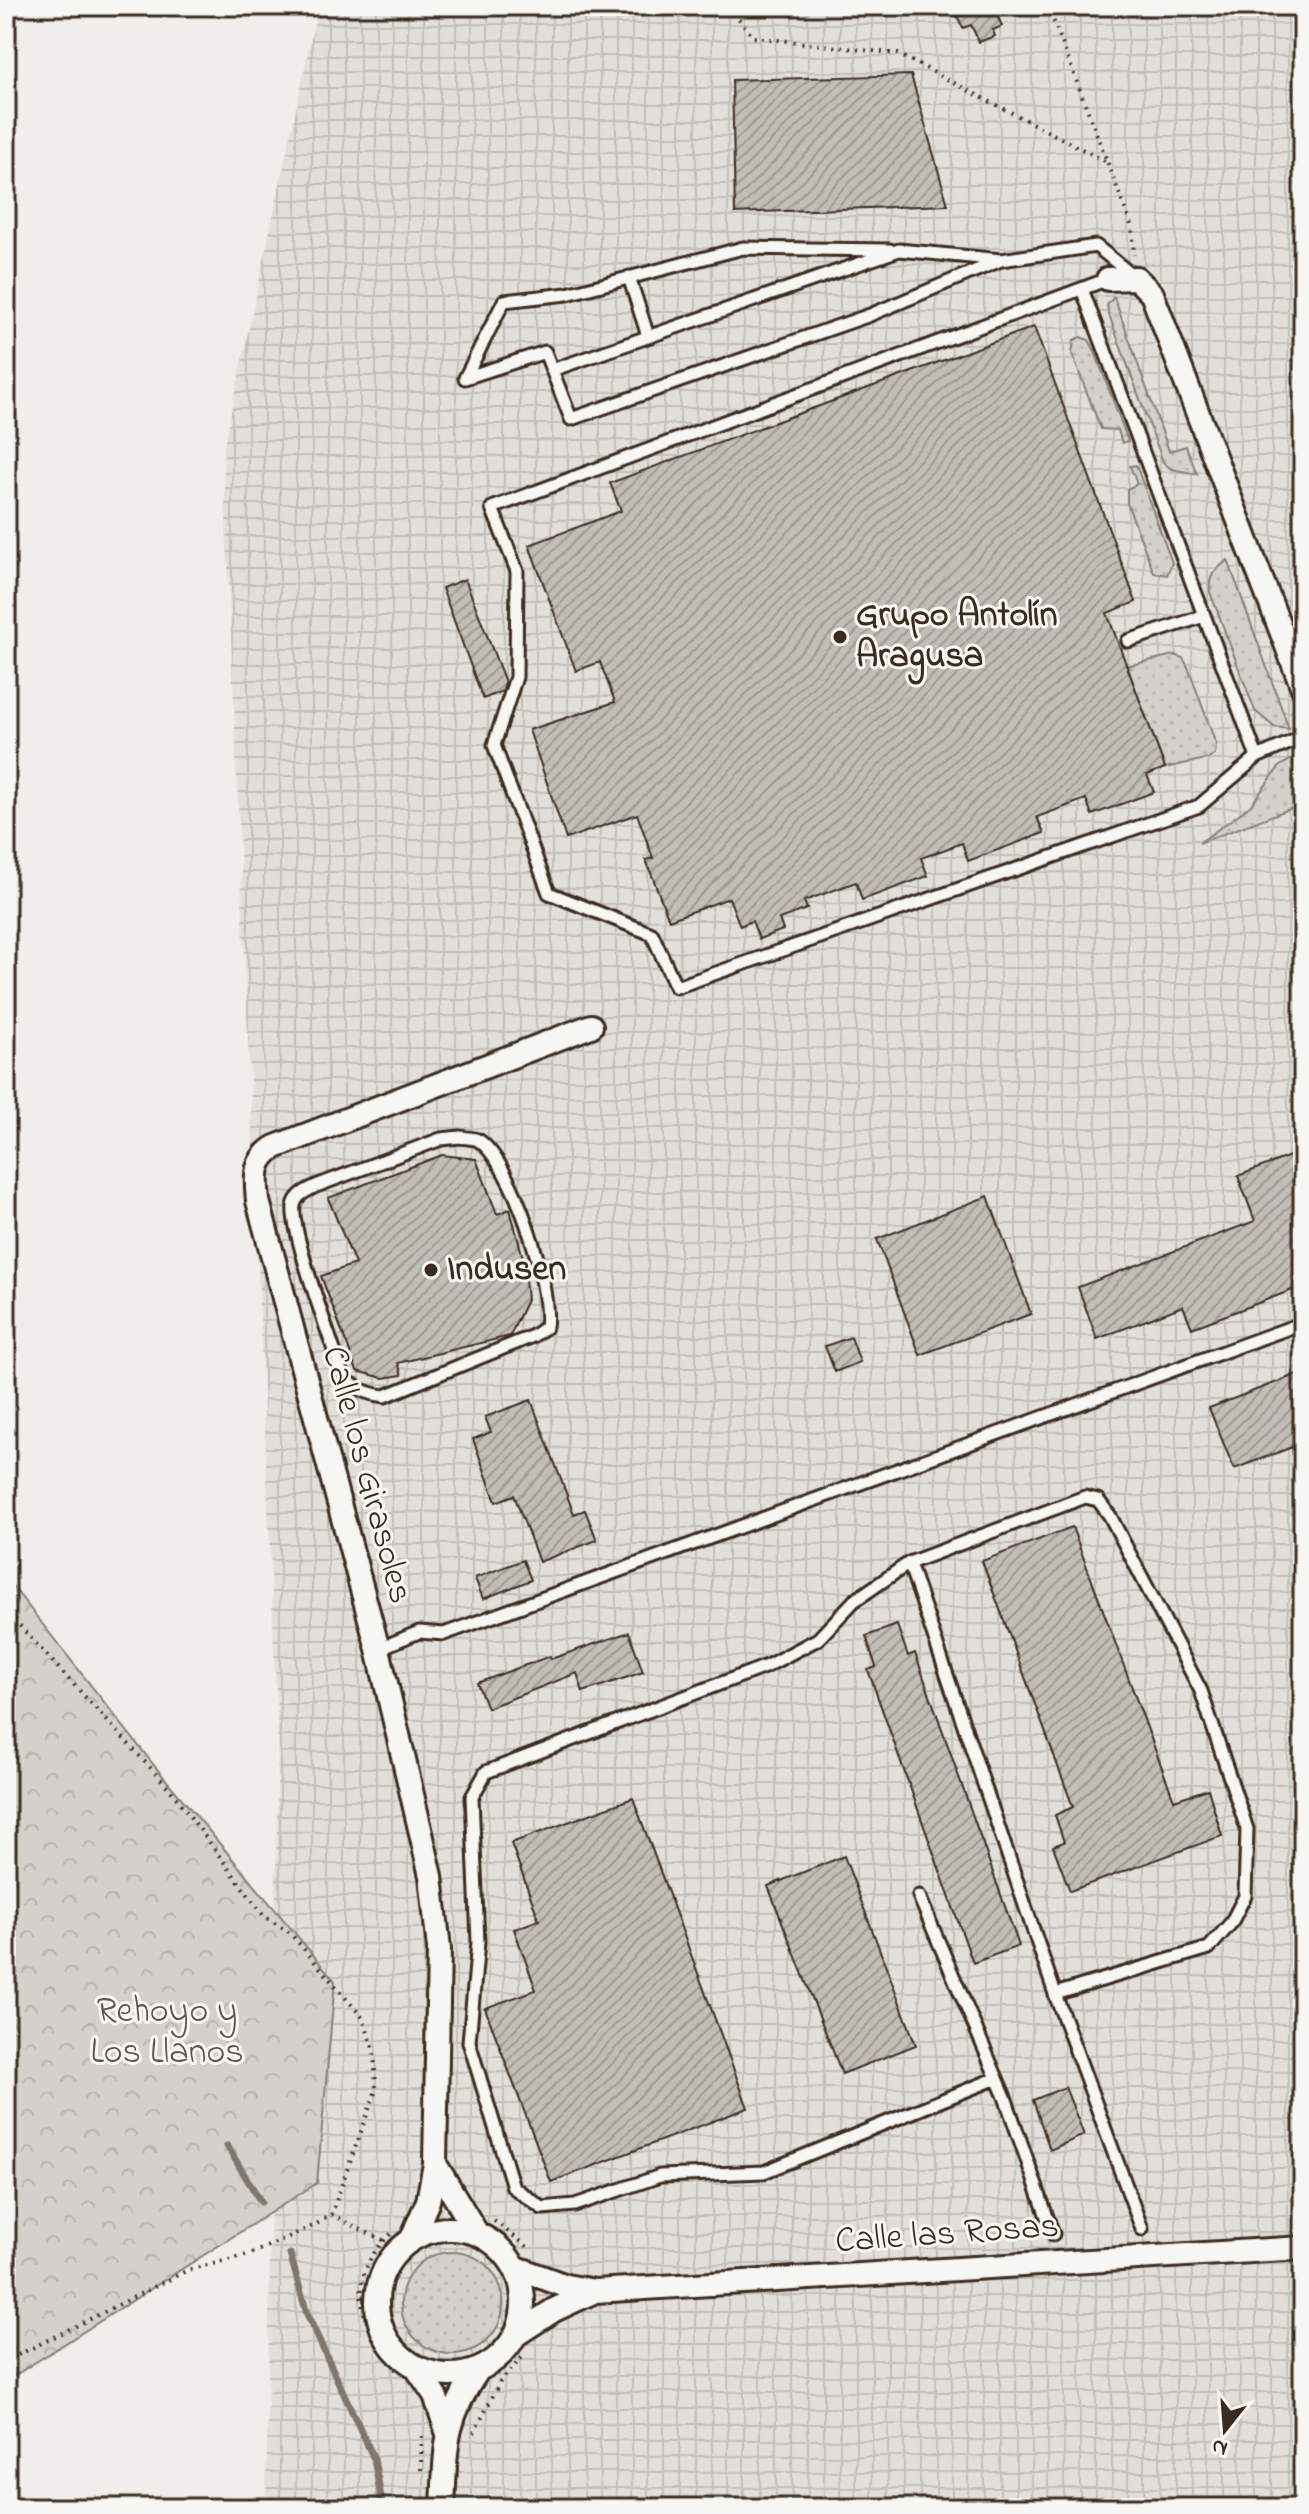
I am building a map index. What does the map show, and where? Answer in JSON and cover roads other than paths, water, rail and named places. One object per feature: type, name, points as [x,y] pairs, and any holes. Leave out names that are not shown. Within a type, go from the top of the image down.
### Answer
[{"type":"street","points":[[1108,279],[1136,278],[1152,294],[1303,688]]},
{"type":"street","name":"Calle los Girasoles","points":[[397,2239],[428,2201],[435,2164],[439,1949],[436,1912],[412,1785],[267,1237],[255,1172],[265,1153],[275,1147],[591,1026]]},
{"type":"street","points":[[435,2164],[484,2226],[492,2241],[517,2268],[523,2290],[525,2341],[478,2370],[459,2398],[447,2431],[443,2508]]},
{"type":"street","points":[[447,2431],[435,2395],[409,2373],[390,2343],[377,2311],[381,2277],[397,2239],[433,2230],[484,2226]]},
{"type":"street","name":"Calle las Rosas","points":[[517,2268],[566,2286],[595,2291],[1303,2248]]},
{"type":"street","name":"Calle las Rosas","points":[[525,2341],[554,2310],[595,2291]]},
{"type":"street","points":[[409,2373],[446,2375],[478,2370]]},
{"type":"lane","points":[[1001,260],[870,315],[571,419],[545,352],[465,378],[504,301],[567,294],[743,248],[899,250],[1001,260],[1096,246],[1136,278]]},
{"type":"lane","points":[[552,370],[899,250]]},
{"type":"lane","points":[[629,277],[648,336]]},
{"type":"lane","points":[[1108,279],[492,508],[517,571],[516,677],[494,745],[549,893],[652,934],[676,987],[1199,806],[1257,757],[1303,737]]},
{"type":"lane","points":[[1082,289],[1257,757]]},
{"type":"lane","points":[[1128,641],[1204,616]]},
{"type":"lane","points":[[441,1139],[477,1139],[503,1168],[542,1270],[549,1308],[546,1327],[533,1336],[385,1396],[369,1394],[354,1387],[343,1376],[289,1220],[301,1194],[316,1186],[441,1139]]},
{"type":"lane","points":[[378,1649],[419,1632],[444,1634],[1303,1323]]},
{"type":"lane","points":[[997,2078],[764,2172],[660,2176],[575,2205],[542,2208],[513,2187],[469,2042],[478,1942],[472,1797],[486,1772],[767,1666],[818,1639],[854,1601],[909,1563],[1085,1497],[1098,1500],[1110,1516],[1201,1691],[1247,1829],[1245,1896],[1231,1923],[1209,1948],[1055,1994]]},
{"type":"lane","points":[[909,1563],[1055,1994],[1142,2229]]},
{"type":"lane","points":[[919,1896],[997,2078],[1053,2234]]},
{"type":"waterway","points":[[227,2146],[261,2202]]},
{"type":"waterway","points":[[290,2254],[307,2314],[374,2459],[383,2508]]},
{"type":"place","name":"Grupo Antolín Aragusa","points":[[840,637]]},
{"type":"place","name":"Indusen","points":[[431,1270]]},
{"type":"park label","name":"Rehoyo y Los Llanos","points":[[167,2032]]}]
